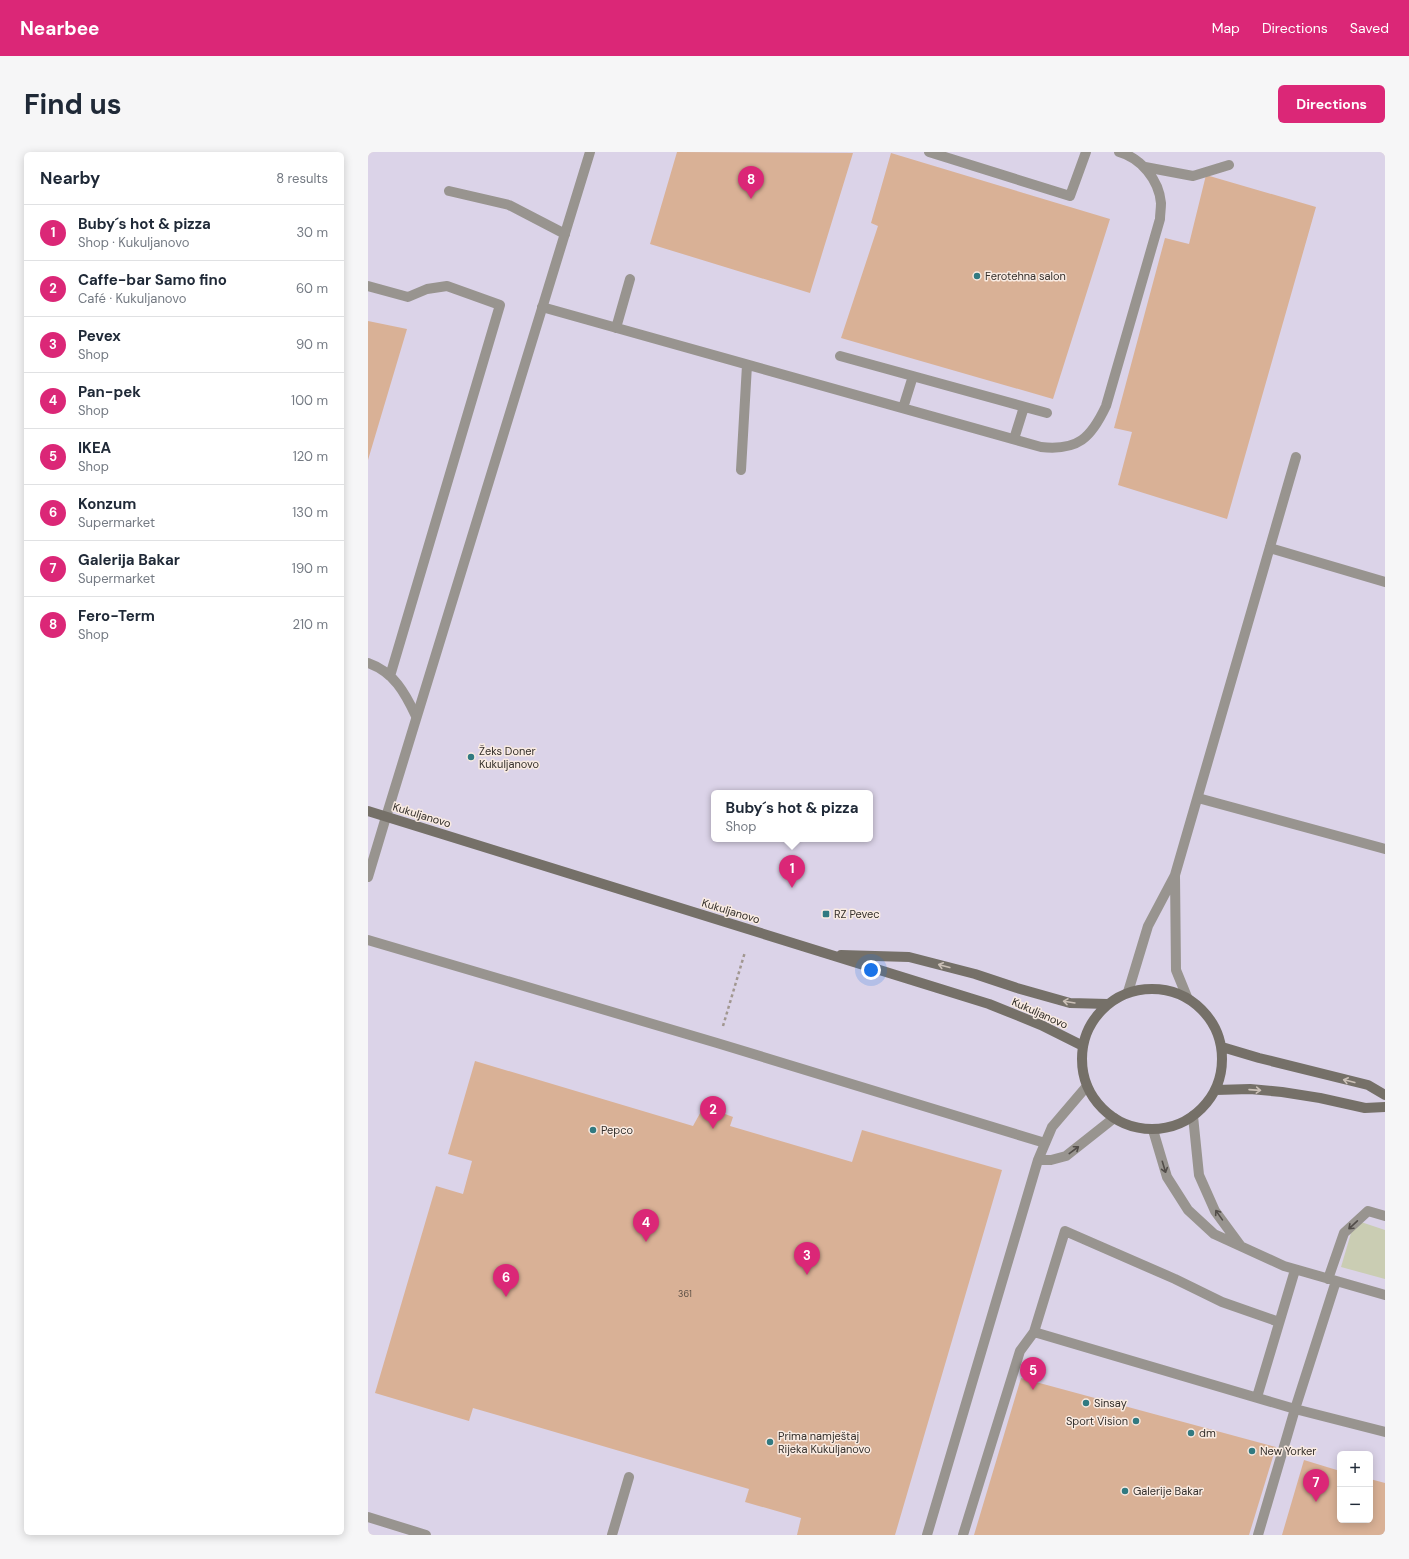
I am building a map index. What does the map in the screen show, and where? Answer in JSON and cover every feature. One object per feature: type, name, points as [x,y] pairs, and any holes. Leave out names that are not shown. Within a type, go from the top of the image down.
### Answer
[{"type":"main road","name":"Kukuljanovo","points":[[368,811],[988,1004],[1041,1025],[1083,1046]]},
{"type":"main road","points":[[831,955],[909,957],[974,974],[1070,1003],[1108,1004]]},
{"type":"main road","points":[[1148,988],[1168,990],[1187,996],[1203,1009],[1216,1026],[1222,1047],[1223,1068],[1216,1090],[1207,1104],[1193,1116],[1181,1124],[1167,1128],[1153,1130],[1132,1127],[1114,1118],[1098,1104],[1087,1086],[1082,1066],[1083,1046],[1091,1023],[1108,1004],[1128,992],[1148,988]]},
{"type":"main road","points":[[1222,1047],[1258,1058],[1368,1085],[1385,1095]]},
{"type":"main road","points":[[1216,1090],[1250,1089],[1282,1092],[1320,1098],[1365,1108],[1385,1107]]},
{"type":"street","points":[[368,877],[416,716],[590,152]]},
{"type":"street","points":[[929,152],[1070,196],[1086,152]]},
{"type":"street","points":[[542,307],[1041,447],[1057,448],[1072,445],[1086,436],[1098,424],[1106,406],[1160,219],[1161,203],[1157,188],[1145,168],[1135,160],[1119,152]]},
{"type":"street","points":[[1145,168],[1193,176],[1229,165]]},
{"type":"street","points":[[449,191],[509,205],[565,234]]},
{"type":"street","points":[[616,328],[630,279]]},
{"type":"street","points":[[368,286],[408,297],[427,288],[447,286],[500,305],[390,676]]},
{"type":"street","points":[[840,356],[1047,413]]},
{"type":"street","points":[[741,470],[747,365]]},
{"type":"street","points":[[902,408],[913,376]]},
{"type":"street","points":[[1014,439],[1024,407]]},
{"type":"street","points":[[1128,992],[1148,926],[1175,875],[1296,457]]},
{"type":"street","points":[[1270,548],[1385,582]]},
{"type":"street","points":[[368,663],[379,666],[390,676],[404,693],[416,716]]},
{"type":"street","points":[[1198,798],[1385,849]]},
{"type":"street","points":[[1175,875],[1176,970],[1187,996]]},
{"type":"street","points":[[368,940],[717,1043],[1045,1143]]},
{"type":"street","points":[[927,1535],[1038,1160],[1052,1127],[1087,1086]]},
{"type":"street","points":[[1193,1116],[1199,1175],[1216,1211],[1242,1247]]},
{"type":"street","points":[[1038,1160],[1051,1160],[1066,1156],[1114,1118]]},
{"type":"street","points":[[1153,1130],[1167,1177],[1188,1210],[1214,1234],[1295,1270],[1385,1295]]},
{"type":"street","points":[[1258,1535],[1332,1280],[1344,1233],[1368,1210],[1385,1216]]},
{"type":"street","points":[[963,1535],[1020,1351],[1034,1332],[1065,1231],[1175,1278],[1222,1302],[1279,1322]]},
{"type":"street","points":[[1257,1397],[1295,1270]]},
{"type":"street","points":[[1034,1332],[1295,1409],[1385,1432]]},
{"type":"street","points":[[612,1535],[629,1477]]},
{"type":"street","points":[[368,1517],[426,1535]]},
{"type":"path","points":[[717,1043],[745,952]]},
{"type":"shaded area","points":[[368,152],[1385,152],[1385,1535],[368,1535]]},
{"type":"green space","points":[[1361,1222],[1385,1230],[1385,1279],[1341,1267],[1351,1233]]},
{"type":"building","points":[[677,152],[853,153],[810,293],[650,244]]},
{"type":"building","name":"Ferotehna salon","points":[[891,153],[1110,219],[1053,399],[841,338],[878,226],[871,223]]},
{"type":"building","points":[[1206,175],[1316,207],[1227,519],[1118,485],[1132,432],[1114,428],[1165,238],[1189,244]]},
{"type":"building","points":[[368,321],[407,329],[368,460]]},
{"type":"building","points":[[475,1061],[693,1126],[704,1106],[733,1117],[730,1126],[852,1162],[862,1130],[1002,1170],[895,1535],[797,1535],[801,1518],[745,1502],[749,1489],[473,1408],[469,1421],[375,1393],[436,1186],[463,1194],[472,1161],[448,1154]]},
{"type":"building","name":"Galerije Bakar","points":[[1021,1378],[1276,1447],[1249,1535],[974,1535]]},
{"type":"building","points":[[1304,1460],[1337,1470],[1337,1523],[1373,1523],[1373,1480],[1385,1483],[1385,1535],[1282,1535]]},
{"type":"place","name":"Fero-Term","points":[[751,199]]},
{"type":"place","name":"Ferotehna salon","points":[[977,276]]},
{"type":"place","name":"Žeks Doner Kukuljanovo","points":[[471,757]]},
{"type":"place","name":"Buby´s hot & pizza","points":[[792,888]]},
{"type":"place","name":"RZ Pevec","points":[[826,914]]},
{"type":"place","name":"Caffe-bar Samo fino","points":[[713,1129]]},
{"type":"place","name":"Pepco","points":[[593,1130]]},
{"type":"place","name":"Pan-pek","points":[[646,1242]]},
{"type":"place","name":"Pevex","points":[[807,1275]]},
{"type":"place","name":"Konzum","points":[[506,1297]]},
{"type":"place","name":"IKEA","points":[[1033,1390]]},
{"type":"place","name":"Sinsay","points":[[1086,1403]]},
{"type":"place","name":"Sport Vision","points":[[1136,1421]]},
{"type":"place","name":"dm","points":[[1191,1433]]},
{"type":"place","name":"Prima namještaj Rijeka Kukuljanovo","points":[[770,1442]]},
{"type":"place","name":"New Yorker","points":[[1252,1451]]},
{"type":"place","name":"Galerije Bakar","points":[[1125,1491]]},
{"type":"place","name":"Galerija Bakar","points":[[1316,1502]]}]
